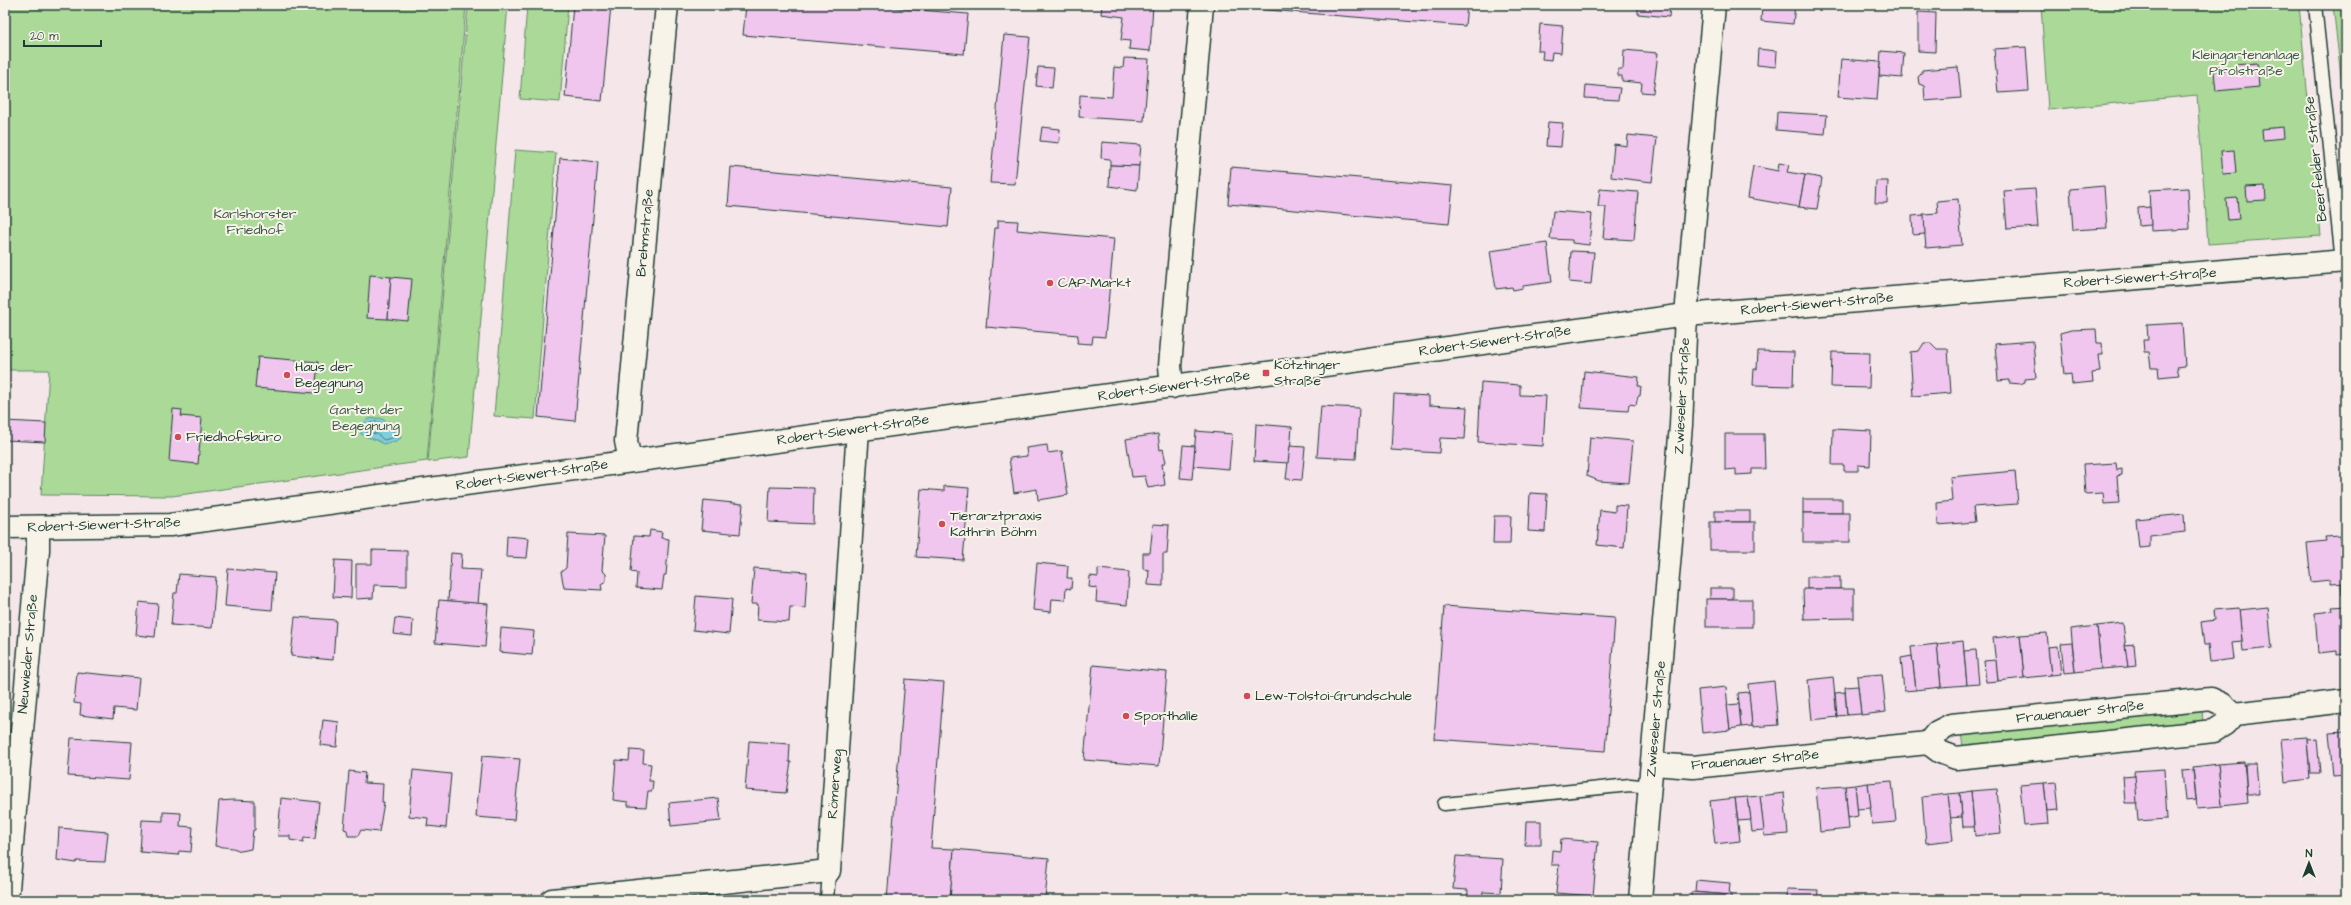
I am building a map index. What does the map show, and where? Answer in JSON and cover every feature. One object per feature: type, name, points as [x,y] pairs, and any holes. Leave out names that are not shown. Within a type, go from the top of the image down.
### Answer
[{"type":"street","name":"Brehmstraße","points":[[630,461],[626,441],[667,5]]},
{"type":"street","points":[[1172,387],[1170,366],[1202,5]]},
{"type":"street","name":"Zwieseler Straße","points":[[1640,900],[1653,764],[1684,387],[1686,315],[1714,5]]},
{"type":"street","name":"Robert-Siewert-Straße","points":[[5,527],[170,525],[858,429],[1172,387],[1358,359],[1686,315],[2344,262]]},
{"type":"street","name":"Römerweg","points":[[829,872],[858,429]]},
{"type":"street","name":"Neuwieder Straße","points":[[7,900],[38,550],[38,527]]},
{"type":"street","name":"Frauenauer Straße","points":[[1653,764],[1693,768],[1928,743],[1937,732],[1951,725],[2211,699],[2222,704],[2234,714]]},
{"type":"street","points":[[1928,743],[1940,752],[1956,758],[2214,731],[2225,724],[2234,714],[2346,701]]},
{"type":"street","points":[[559,900],[829,872]]},
{"type":"lane","name":"Beerfelder Straße","points":[[2315,5],[2344,262]]},
{"type":"lane","name":"Zwieseler Straße","points":[[1444,804],[1630,786],[1651,787]]},
{"type":"lane","points":[[827,900],[829,872]]},
{"type":"green space","name":"Karlshorster Friedhof","points":[[5,5],[466,5],[427,461],[172,496],[41,495],[49,370],[5,370]]},
{"type":"green space","points":[[468,5],[508,5],[469,457],[428,462]]},
{"type":"green space","points":[[527,5],[568,5],[560,102],[520,99]]},
{"type":"green space","name":"Kleingartenanlage Pirolstraße","points":[[2041,5],[2299,5],[2321,236],[2208,244],[2197,95],[2048,110]]},
{"type":"green space","points":[[2333,5],[2346,5],[2346,122]]},
{"type":"green space","points":[[515,150],[556,153],[535,419],[494,416]]},
{"type":"green space","points":[[2202,708],[2203,723],[1963,747],[1961,733]]},
{"type":"water","points":[[379,418],[394,424],[401,438],[396,441],[383,444],[361,434],[362,425],[368,419]]},
{"type":"building","points":[[573,5],[611,5],[602,101],[565,97]]},
{"type":"building","points":[[746,5],[858,5],[968,14],[964,54],[743,35]]},
{"type":"building","points":[[1102,5],[1153,5],[1150,51],[1129,49],[1130,41],[1121,40],[1124,17],[1101,14]]},
{"type":"building","points":[[1244,5],[1467,5],[1465,26],[1243,8]]},
{"type":"building","points":[[1638,5],[1670,5],[1669,17],[1638,14]]},
{"type":"building","points":[[1762,5],[1795,5],[1793,24],[1761,21]]},
{"type":"building","points":[[1995,5],[2016,5],[2016,11],[1995,11]]},
{"type":"building","points":[[1918,12],[1936,13],[1935,52],[1918,51]]},
{"type":"building","points":[[1540,24],[1563,26],[1561,53],[1552,52],[1551,60],[1542,59],[1543,51],[1538,51]]},
{"type":"building","points":[[1004,35],[1030,37],[1015,184],[990,183]]},
{"type":"building","points":[[2026,47],[2029,91],[1998,93],[1994,49]]},
{"type":"building","points":[[1758,49],[1777,51],[1776,67],[1757,65]]},
{"type":"building","points":[[1624,50],[1658,53],[1653,93],[1641,92],[1642,83],[1622,81],[1622,76],[1618,76],[1618,69],[1623,69]]},
{"type":"building","points":[[1881,51],[1904,53],[1902,78],[1879,76]]},
{"type":"building","points":[[1124,58],[1149,59],[1144,121],[1079,117],[1080,95],[1112,97],[1114,67],[1123,68]]},
{"type":"building","points":[[1841,59],[1880,62],[1877,100],[1838,97]]},
{"type":"building","points":[[2257,63],[2259,87],[2216,91],[2214,71],[2235,70],[2235,65]]},
{"type":"building","points":[[1038,67],[1054,68],[1052,88],[1036,86]]},
{"type":"building","points":[[1958,67],[1961,98],[1925,101],[1924,86],[1919,84],[1918,77],[1922,73],[1922,70]]},
{"type":"building","points":[[1586,85],[1620,88],[1618,100],[1585,98]]},
{"type":"building","points":[[1777,112],[1827,115],[1825,134],[1776,130]]},
{"type":"building","points":[[1548,122],[1563,123],[1561,147],[1546,146]]},
{"type":"building","points":[[1042,127],[1060,129],[1059,143],[1040,141]]},
{"type":"building","points":[[2283,127],[2284,138],[2263,140],[2262,129]]},
{"type":"building","points":[[1628,135],[1657,138],[1652,182],[1611,177],[1614,144],[1627,146]]},
{"type":"building","points":[[1102,142],[1141,145],[1139,166],[1110,165],[1110,159],[1101,158]]},
{"type":"building","points":[[2234,150],[2236,173],[2223,174],[2221,151]]},
{"type":"building","points":[[560,158],[598,162],[575,421],[538,417]]},
{"type":"building","points":[[1779,163],[1789,165],[1787,172],[1805,175],[1799,207],[1748,198],[1753,166],[1778,171]]},
{"type":"building","points":[[1110,165],[1139,166],[1137,190],[1109,186]]},
{"type":"building","points":[[731,167],[952,187],[948,227],[728,206]]},
{"type":"building","points":[[1231,167],[1453,186],[1449,224],[1228,204]]},
{"type":"building","points":[[1805,175],[1822,178],[1817,209],[1799,207]]},
{"type":"building","points":[[1876,181],[1888,181],[1887,203],[1875,203]]},
{"type":"building","points":[[2104,186],[2107,228],[2073,230],[2070,189]]},
{"type":"building","points":[[2265,186],[2266,200],[2247,201],[2246,187]]},
{"type":"building","points":[[2188,188],[2190,229],[2151,231],[2149,190]]},
{"type":"building","points":[[1600,189],[1638,192],[1634,240],[1603,238],[1606,207],[1598,207]]},
{"type":"building","points":[[2035,189],[2038,227],[2007,229],[2004,191]]},
{"type":"building","points":[[2237,198],[2239,219],[2228,220],[2226,199]]},
{"type":"building","points":[[1958,199],[1962,245],[1926,248],[1923,214],[1938,213],[1937,201]]},
{"type":"building","points":[[2150,207],[2151,225],[2139,226],[2138,208]]},
{"type":"building","points":[[1553,211],[1592,214],[1589,245],[1572,243],[1572,240],[1550,239]]},
{"type":"building","points":[[1924,215],[1925,234],[1913,235],[1912,216]]},
{"type":"building","name":"CAP-Markt","points":[[998,220],[1018,221],[1017,230],[1114,239],[1105,337],[1093,336],[1092,344],[1077,343],[1078,335],[986,327],[995,228],[998,228]]},
{"type":"building","points":[[1547,243],[1552,282],[1523,286],[1523,288],[1513,290],[1512,287],[1496,289],[1490,251]]},
{"type":"building","points":[[1571,251],[1594,252],[1591,284],[1569,282]]},
{"type":"building","points":[[370,275],[391,277],[388,319],[367,318]]},
{"type":"building","points":[[391,277],[412,279],[408,321],[388,319]]},
{"type":"building","points":[[2182,323],[2185,366],[2177,367],[2179,375],[2159,377],[2158,368],[2151,368],[2149,352],[2144,352],[2143,340],[2148,340],[2147,325]]},
{"type":"building","points":[[2096,329],[2097,343],[2102,343],[2103,355],[2098,355],[2100,372],[2092,373],[2093,382],[2072,384],[2071,374],[2064,375],[2060,333],[2071,330]]},
{"type":"building","points":[[2033,341],[2036,378],[2025,379],[2025,382],[2020,384],[2009,383],[2009,380],[1998,381],[1995,344]]},
{"type":"building","points":[[1924,343],[1931,343],[1937,349],[1948,349],[1951,393],[1913,396],[1910,352],[1919,351]]},
{"type":"building","points":[[1758,351],[1794,352],[1793,386],[1753,385],[1754,369],[1757,369]]},
{"type":"building","points":[[1832,352],[1870,353],[1869,388],[1831,387]]},
{"type":"building","name":"Haus der Begegnung","points":[[258,357],[318,362],[315,393],[255,388]]},
{"type":"building","points":[[1584,371],[1639,377],[1638,386],[1641,386],[1640,396],[1638,396],[1636,405],[1629,404],[1628,411],[1581,408]]},
{"type":"building","points":[[1481,382],[1520,385],[1520,395],[1546,396],[1543,446],[1478,442]]},
{"type":"building","points":[[1394,394],[1429,396],[1429,405],[1467,407],[1465,439],[1440,438],[1439,453],[1391,450]]},
{"type":"building","points":[[1321,406],[1359,408],[1356,459],[1317,457]]},
{"type":"building","points":[[173,409],[182,410],[181,416],[202,418],[198,464],[169,461]]},
{"type":"building","points":[[5,421],[46,423],[45,442],[5,440]]},
{"type":"building","points":[[1256,424],[1292,427],[1289,463],[1254,461]]},
{"type":"building","points":[[1833,429],[1871,431],[1870,466],[1858,465],[1858,471],[1844,471],[1844,465],[1832,465]]},
{"type":"building","points":[[1196,431],[1232,434],[1229,469],[1193,466]]},
{"type":"building","points":[[1158,434],[1160,450],[1163,449],[1166,462],[1162,464],[1165,485],[1148,488],[1145,476],[1132,477],[1126,439]]},
{"type":"building","points":[[1725,434],[1764,434],[1765,469],[1752,469],[1752,474],[1736,475],[1736,469],[1725,470]]},
{"type":"building","points":[[1590,437],[1633,441],[1629,483],[1599,481],[1587,476]]},
{"type":"building","points":[[1047,445],[1048,453],[1062,451],[1068,495],[1038,500],[1037,489],[1014,493],[1009,458],[1027,456],[1026,448]]},
{"type":"building","points":[[1183,445],[1195,446],[1192,479],[1180,478]]},
{"type":"building","points":[[1290,446],[1305,447],[1302,480],[1286,479]]},
{"type":"building","points":[[2116,463],[2117,470],[2122,469],[2122,475],[2117,476],[2119,503],[2104,504],[2103,493],[2085,494],[2083,465]]},
{"type":"building","points":[[2015,471],[2018,504],[1973,507],[1975,522],[1938,525],[1937,503],[1952,501],[1950,477]]},
{"type":"building","name":"Tierarztpraxis Kathrin Böhm","points":[[944,486],[969,488],[963,560],[916,557],[921,489],[944,491]]},
{"type":"building","points":[[770,487],[814,488],[813,524],[768,522]]},
{"type":"building","points":[[1530,493],[1547,494],[1545,532],[1528,531]]},
{"type":"building","points":[[1803,499],[1842,499],[1842,513],[1803,513]]},
{"type":"building","points":[[704,500],[743,504],[740,534],[701,530]]},
{"type":"building","points":[[1615,505],[1627,506],[1624,548],[1597,545],[1600,510],[1615,512]]},
{"type":"building","points":[[1715,511],[1750,511],[1750,522],[1715,522]]},
{"type":"building","points":[[1803,513],[1850,513],[1850,542],[1803,542]]},
{"type":"building","points":[[2184,514],[2185,532],[2150,536],[2150,547],[2139,548],[2136,519]]},
{"type":"building","points":[[1494,516],[1511,516],[1510,544],[1493,544]]},
{"type":"building","points":[[1710,522],[1755,522],[1755,550],[1710,550]]},
{"type":"building","points":[[1153,524],[1169,525],[1167,554],[1163,554],[1163,586],[1148,585],[1149,570],[1143,569],[1143,553],[1150,553]]},
{"type":"building","points":[[650,530],[662,532],[661,538],[669,539],[666,575],[664,575],[662,590],[636,588],[637,573],[631,572],[634,536],[649,537]]},
{"type":"building","points":[[568,534],[605,536],[602,570],[606,574],[606,581],[601,584],[602,590],[564,588],[561,572],[566,568]]},
{"type":"building","points":[[507,536],[529,538],[527,558],[506,557]]},
{"type":"building","points":[[2340,536],[2341,539],[2346,539],[2346,583],[2330,584],[2330,580],[2311,582],[2307,543],[2326,541],[2325,537]]},
{"type":"building","points":[[372,550],[407,551],[407,586],[374,585],[373,598],[356,599],[356,564],[372,564]]},
{"type":"building","points":[[451,553],[462,554],[461,569],[481,570],[478,604],[448,601]]},
{"type":"building","points":[[335,560],[352,561],[351,598],[333,597]]},
{"type":"building","points":[[1037,563],[1068,566],[1067,578],[1072,578],[1071,589],[1066,588],[1065,600],[1052,599],[1051,612],[1033,610]]},
{"type":"building","points":[[754,568],[807,572],[805,608],[790,607],[789,622],[757,620],[758,604],[751,604]]},
{"type":"building","points":[[228,569],[275,573],[272,610],[225,606]]},
{"type":"building","points":[[1098,569],[1129,572],[1127,605],[1096,602],[1097,588],[1089,587],[1090,576],[1098,577]]},
{"type":"building","points":[[179,574],[216,577],[212,628],[171,625],[174,593],[177,593]]},
{"type":"building","points":[[1807,577],[1840,577],[1840,589],[1807,589]]},
{"type":"building","points":[[2341,583],[2346,583],[2346,594],[2342,595]]},
{"type":"building","points":[[1710,588],[1733,588],[1733,599],[1710,599]]},
{"type":"building","points":[[1803,589],[1854,589],[1854,618],[1804,619]]},
{"type":"building","points":[[696,596],[732,599],[729,634],[693,630]]},
{"type":"building","points":[[1706,599],[1752,599],[1752,627],[1706,627]]},
{"type":"building","points":[[439,600],[488,604],[485,647],[435,643]]},
{"type":"building","points":[[139,602],[158,604],[155,637],[136,635]]},
{"type":"building","points":[[1444,606],[1615,618],[1605,751],[1434,739]]},
{"type":"building","points":[[2346,606],[2346,654],[2337,655],[2337,651],[2318,653],[2315,613],[2333,611],[2332,607]]},
{"type":"building","points":[[2268,607],[2272,648],[2243,651],[2239,610]]},
{"type":"building","points":[[2239,608],[2242,641],[2232,642],[2234,659],[2210,662],[2208,645],[2204,645],[2201,622],[2215,620],[2214,610]]},
{"type":"building","points":[[295,617],[336,620],[333,660],[291,656]]},
{"type":"building","points":[[395,618],[413,620],[412,636],[393,634]]},
{"type":"building","points":[[2123,623],[2128,667],[2101,669],[2097,626]]},
{"type":"building","points":[[2097,626],[2101,669],[2075,672],[2071,629]]},
{"type":"building","points":[[501,628],[534,631],[532,655],[499,652]]},
{"type":"building","points":[[2047,633],[2051,675],[2024,678],[2020,635]]},
{"type":"building","points":[[2020,635],[2024,678],[1998,681],[1993,638]]},
{"type":"building","points":[[1963,641],[1967,685],[1941,687],[1937,644]]},
{"type":"building","points":[[2072,643],[2075,672],[2064,673],[2061,644]]},
{"type":"building","points":[[1937,644],[1941,687],[1916,690],[1911,647]]},
{"type":"building","points":[[2134,644],[2136,666],[2128,667],[2125,645]]},
{"type":"building","points":[[2058,646],[2061,674],[2051,675],[2048,647]]},
{"type":"building","points":[[1976,650],[1979,684],[1967,685],[1964,651]]},
{"type":"building","points":[[1912,656],[1916,690],[1904,691],[1901,658]]},
{"type":"building","points":[[1996,660],[1998,681],[1986,682],[1984,661]]},
{"type":"building","name":"Sporthalle","points":[[1093,665],[1167,672],[1159,766],[1084,760]]},
{"type":"building","points":[[77,672],[139,678],[136,710],[114,708],[113,719],[80,715],[81,704],[74,703]]},
{"type":"building","points":[[1882,674],[1886,712],[1861,715],[1857,676]]},
{"type":"building","points":[[1833,677],[1837,717],[1812,720],[1808,680]]},
{"type":"building","points":[[905,679],[944,682],[931,848],[954,849],[950,900],[887,900]]},
{"type":"building","points":[[1774,681],[1778,725],[1752,727],[1748,684]]},
{"type":"building","points":[[1858,686],[1861,714],[1847,715],[1845,687]]},
{"type":"building","points":[[1726,687],[1730,730],[1702,733],[1698,690]]},
{"type":"building","points":[[1749,692],[1752,726],[1741,727],[1738,693]]},
{"type":"building","points":[[1845,692],[1847,715],[1837,716],[1835,693]]},
{"type":"building","points":[[1739,704],[1741,727],[1730,729],[1727,705]]},
{"type":"building","points":[[323,720],[339,722],[337,747],[320,745]]},
{"type":"building","points":[[2346,731],[2346,775],[2333,776],[2329,732]]},
{"type":"building","points":[[2307,737],[2310,779],[2285,782],[2281,739]]},
{"type":"building","points":[[71,738],[132,742],[129,780],[68,776]]},
{"type":"building","points":[[2317,739],[2320,773],[2310,773],[2307,740]]},
{"type":"building","points":[[749,741],[790,744],[789,762],[791,762],[786,793],[745,790]]},
{"type":"building","points":[[630,750],[644,751],[643,763],[651,764],[649,781],[653,781],[652,791],[648,791],[646,807],[628,806],[628,802],[613,800],[616,760],[629,761]]},
{"type":"building","points":[[482,756],[520,759],[514,820],[476,817]]},
{"type":"building","points":[[2244,762],[2248,803],[2222,806],[2218,764]]},
{"type":"building","points":[[2218,764],[2222,806],[2197,808],[2193,767]]},
{"type":"building","points":[[2245,764],[2256,764],[2259,794],[2247,794]]},
{"type":"building","points":[[2164,769],[2167,819],[2138,821],[2134,771]]},
{"type":"building","points":[[413,770],[451,774],[446,828],[427,826],[428,818],[409,816]]},
{"type":"building","points":[[2193,770],[2196,800],[2185,801],[2182,771]]},
{"type":"building","points":[[349,771],[365,773],[364,783],[383,784],[382,802],[384,802],[379,832],[361,830],[358,836],[348,836],[347,830],[344,829]]},
{"type":"building","points":[[2135,775],[2137,803],[2125,803],[2123,776]]},
{"type":"building","points":[[1892,781],[1896,822],[1872,824],[1868,783]]},
{"type":"building","points":[[2056,782],[2059,810],[2047,811],[2044,783]]},
{"type":"building","points":[[1868,783],[1871,808],[1857,809],[1855,785]]},
{"type":"building","points":[[2044,783],[2048,824],[2024,826],[2020,785]]},
{"type":"building","points":[[1855,785],[1858,816],[1848,818],[1845,786]]},
{"type":"building","points":[[1845,786],[1849,829],[1820,832],[1816,788]]},
{"type":"building","points":[[1997,789],[2001,833],[1975,836],[1971,791]]},
{"type":"building","points":[[1971,791],[1974,827],[1963,827],[1960,793]]},
{"type":"building","points":[[1784,793],[1788,834],[1764,836],[1760,796]]},
{"type":"building","points":[[1960,793],[1962,817],[1950,818],[1948,794]]},
{"type":"building","points":[[1948,794],[1953,840],[1926,843],[1922,797]]},
{"type":"building","points":[[1760,796],[1764,831],[1752,832],[1748,797]]},
{"type":"building","points":[[1748,797],[1751,820],[1738,821],[1735,798]]},
{"type":"building","points":[[281,798],[319,802],[315,839],[304,838],[303,842],[290,840],[290,836],[278,836]]},
{"type":"building","points":[[718,798],[721,821],[671,826],[669,803]]},
{"type":"building","points":[[1735,798],[1740,841],[1715,844],[1710,801]]},
{"type":"building","points":[[219,801],[255,801],[255,830],[253,830],[251,849],[241,851],[233,848],[215,846]]},
{"type":"building","points":[[163,812],[181,813],[180,826],[193,827],[191,852],[179,851],[178,855],[140,852],[142,820],[163,821]]},
{"type":"building","points":[[2342,812],[2346,812],[2346,842],[2345,842]]},
{"type":"building","points":[[1526,821],[1541,821],[1541,845],[1525,845]]},
{"type":"building","points":[[59,828],[108,832],[105,862],[77,861],[76,863],[57,860]]},
{"type":"building","points":[[1561,839],[1598,842],[1593,896],[1556,893],[1559,865],[1551,865],[1552,850],[1560,851]]},
{"type":"building","points":[[954,849],[1049,858],[1045,900],[950,900]]},
{"type":"building","points":[[1456,856],[1503,859],[1501,893],[1483,892],[1482,900],[1467,900],[1468,890],[1453,889]]},
{"type":"building","points":[[1696,880],[1730,883],[1729,895],[1695,892]]},
{"type":"building","points":[[1787,889],[1818,890],[1817,900],[1787,898]]},
{"type":"building","points":[[1691,892],[1731,895],[1731,900],[1691,900]]},
{"type":"building","points":[[1777,898],[1787,898],[1815,900],[1777,900]]},
{"type":"place","name":"CAP-Markt","points":[[1050,283]]},
{"type":"place","name":"Kötztinger Straße","points":[[1266,373]]},
{"type":"place","name":"Haus der Begegnung","points":[[287,375]]},
{"type":"place","name":"Friedhofsbüro","points":[[178,437]]},
{"type":"place","name":"Tierarztpraxis Kathrin Böhm","points":[[942,524]]},
{"type":"place","name":"Lew-Tolstoi-Grundschule","points":[[1247,696]]},
{"type":"place","name":"Sporthalle","points":[[1126,716]]},
{"type":"park label","name":"Garten der Begegnung","points":[[366,418]]}]
